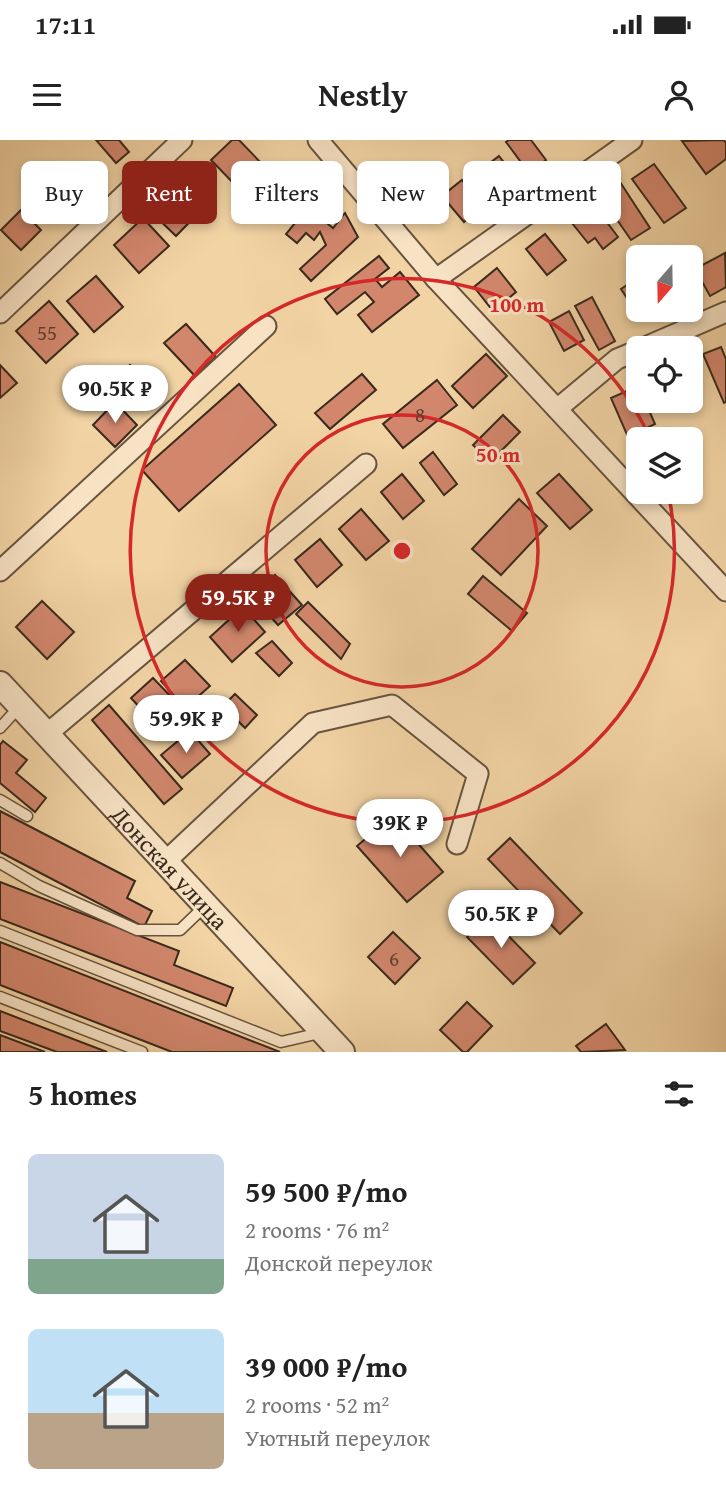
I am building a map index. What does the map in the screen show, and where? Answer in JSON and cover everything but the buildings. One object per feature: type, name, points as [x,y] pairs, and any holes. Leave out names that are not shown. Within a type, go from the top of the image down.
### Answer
[{"type":"street","points":[[0,313],[182,140]]},
{"type":"street","points":[[318,140],[436,279],[726,590]]},
{"type":"street","points":[[436,279],[632,140]]},
{"type":"street","points":[[671,336],[726,312]]},
{"type":"street","points":[[0,571],[266,326]]},
{"type":"street","points":[[557,409],[617,359],[626,355]]},
{"type":"street","points":[[47,734],[366,464]]},
{"type":"street","name":"Донская улица","points":[[0,684],[342,1052]]},
{"type":"street","points":[[165,862],[313,723],[392,705],[478,774],[457,844]]},
{"type":"lane","points":[[0,728],[20,705]]},
{"type":"lane","points":[[0,800],[27,816]]},
{"type":"lane","points":[[0,863],[39,886],[137,930],[180,930],[206,905]]},
{"type":"lane","points":[[0,931],[281,1042],[323,1032]]},
{"type":"lane","points":[[0,996],[142,1052]]}]
